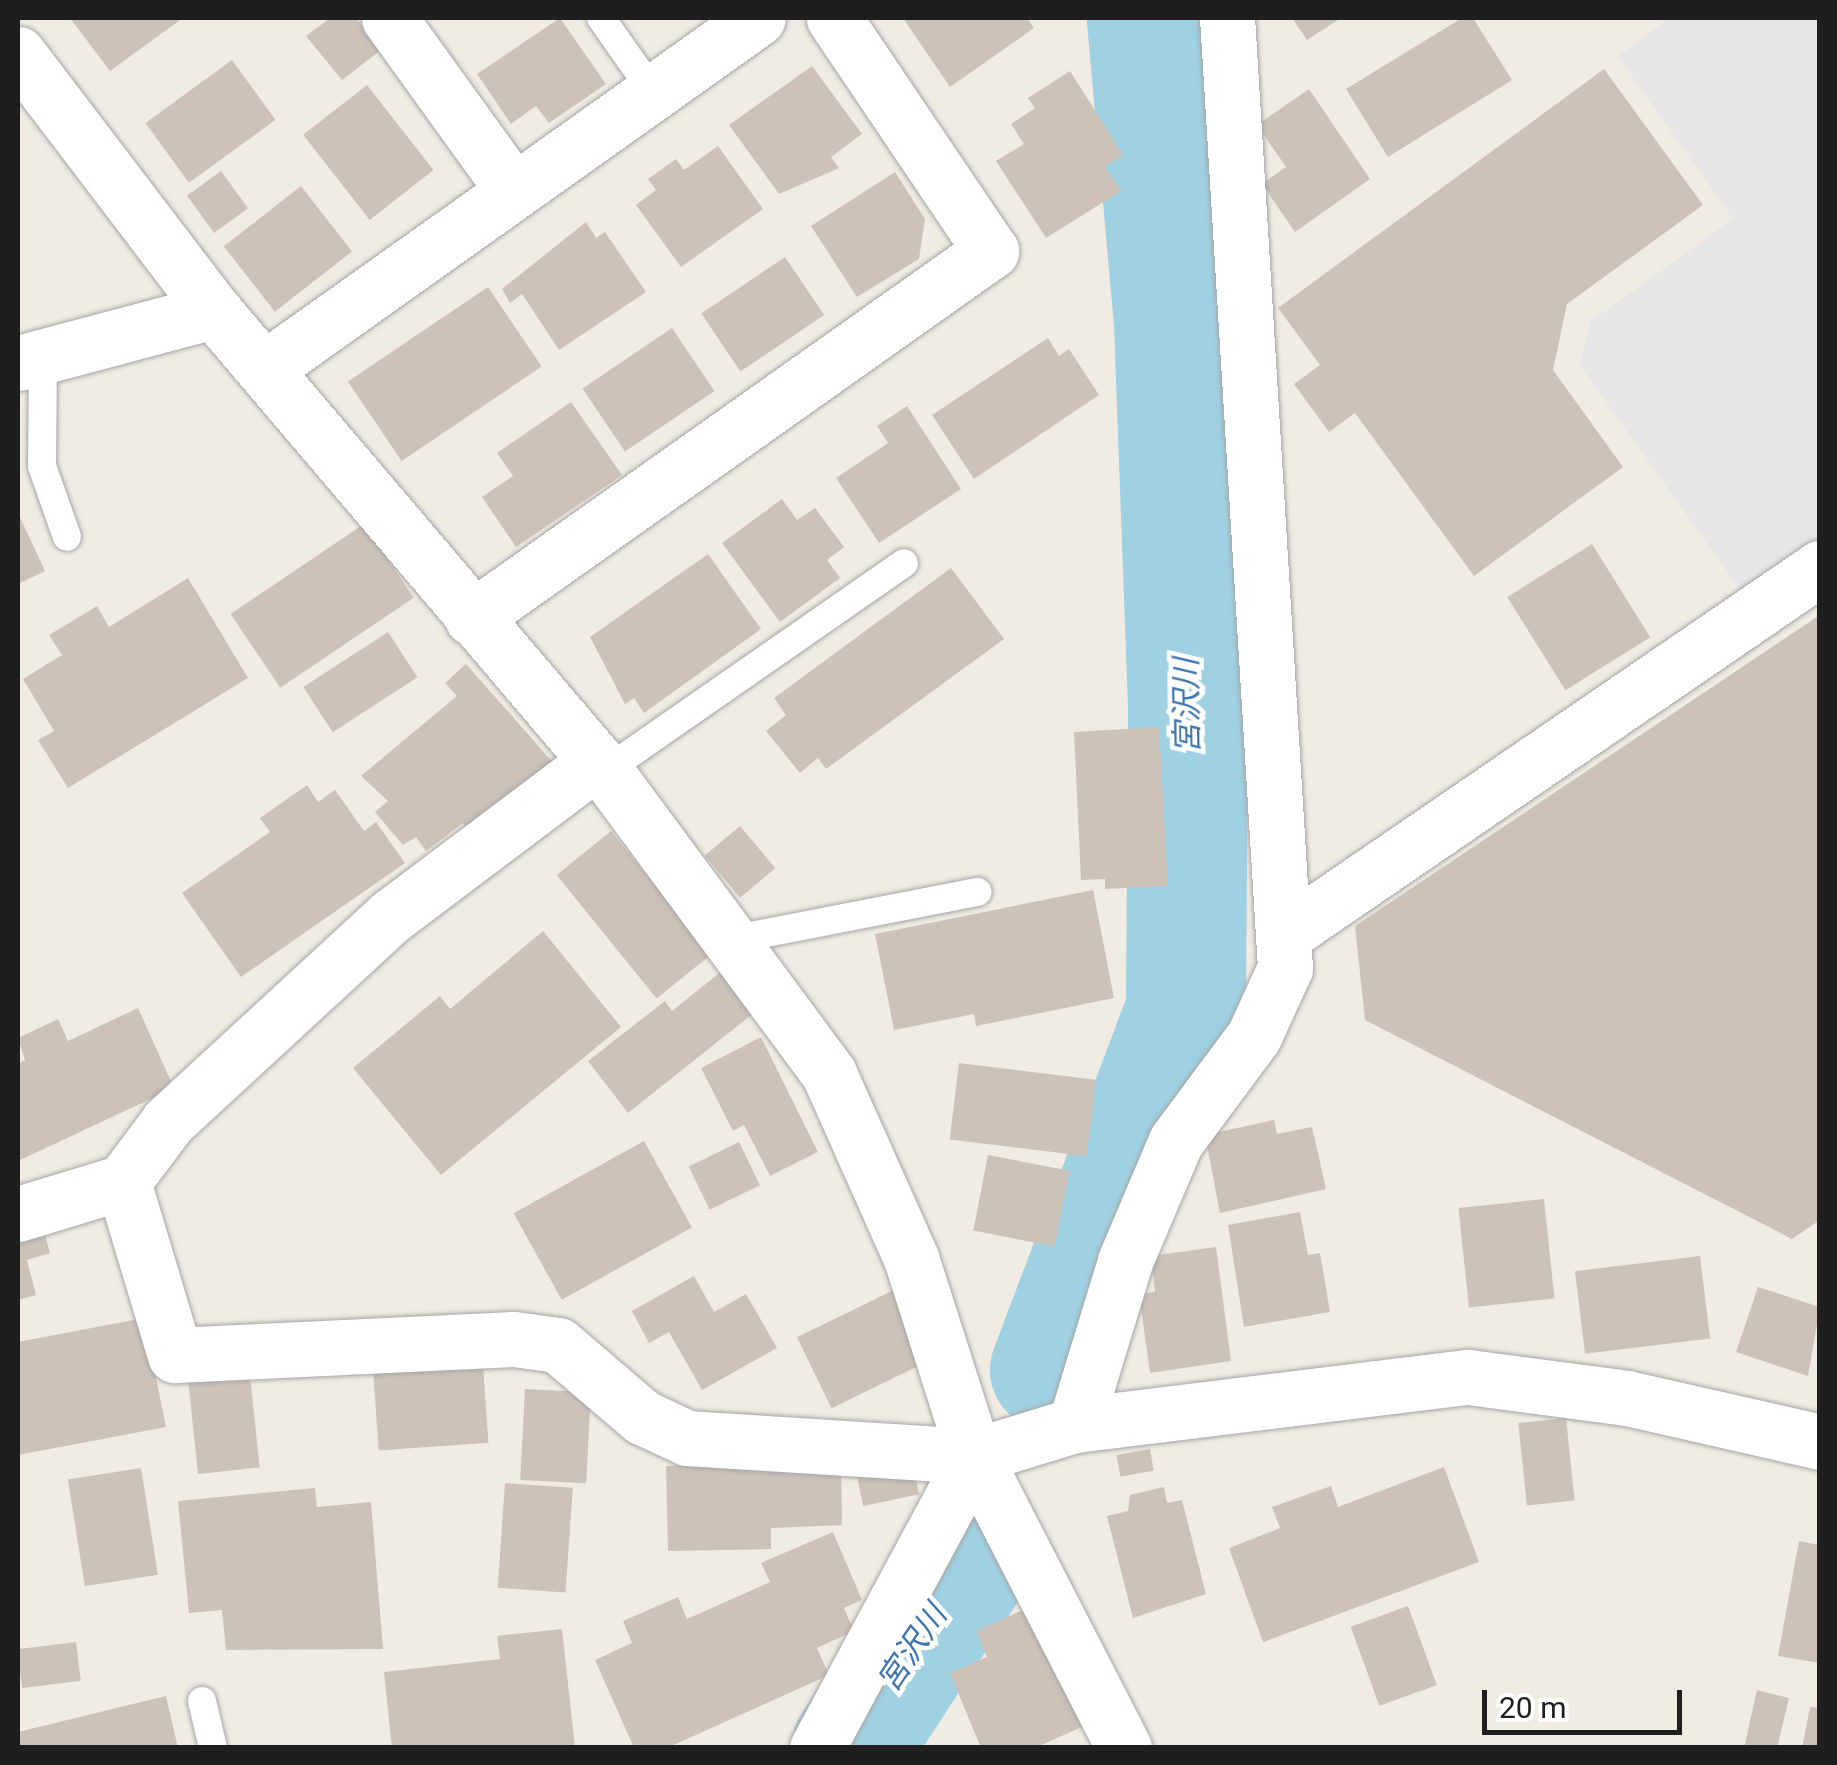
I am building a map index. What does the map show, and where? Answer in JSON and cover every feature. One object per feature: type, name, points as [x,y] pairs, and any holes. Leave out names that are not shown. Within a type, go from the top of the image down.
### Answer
[{"type":"street","points":[[389,18],[514,191]]},
{"type":"street","points":[[267,367],[758,18]]},
{"type":"street","points":[[472,618],[992,251],[834,18]]},
{"type":"street","points":[[1075,1426],[1125,1261],[1168,1158],[1254,1036],[1285,968],[1288,932],[1227,18]]},
{"type":"street","points":[[18,54],[214,310],[267,367],[472,618],[601,766],[736,938],[829,1074],[911,1258],[974,1456],[1124,1748]]},
{"type":"street","points":[[30,361],[214,310]]},
{"type":"street","points":[[1288,932],[1820,568]]},
{"type":"street","points":[[18,1214],[123,1182],[168,1122],[391,916],[601,766]]},
{"type":"street","points":[[123,1182],[175,1354],[514,1340],[558,1345],[642,1417],[687,1438],[974,1456],[1075,1426],[1468,1377],[1627,1398],[1820,1442]]},
{"type":"street","points":[[818,1748],[974,1456]]},
{"type":"lane","points":[[601,18],[653,92]]},
{"type":"lane","points":[[30,361],[42,466],[67,537]]},
{"type":"lane","points":[[601,766],[904,563]]},
{"type":"lane","points":[[736,938],[978,892]]},
{"type":"lane","points":[[202,1701],[213,1748]]},
{"type":"shaded area","points":[[1670,18],[1819,18],[1819,540],[1743,594],[1580,365],[1590,322],[1733,219],[1618,56]]},
{"type":"building","points":[[70,18],[183,18],[110,71]]},
{"type":"building","points":[[330,18],[356,18],[381,50],[342,80],[306,36]]},
{"type":"building","points":[[560,18],[606,84],[549,123],[536,106],[511,124],[477,74]]},
{"type":"building","points":[[903,18],[1027,18],[1034,28],[950,87]]},
{"type":"building","points":[[1292,18],[1341,18],[1307,40]]},
{"type":"building","points":[[1462,18],[1473,18],[1512,80],[1388,157],[1346,89]]},
{"type":"building","points":[[232,60],[275,120],[189,183],[145,123]]},
{"type":"building","points":[[812,66],[862,134],[831,157],[839,168],[779,194],[729,125]]},
{"type":"building","points":[[1604,69],[1703,205],[1567,304],[1553,370],[1623,467],[1474,576],[1355,413],[1329,432],[1294,384],[1320,365],[1278,308]]},
{"type":"building","points":[[1070,71],[1123,155],[1105,167],[1121,191],[1046,238],[996,161],[1024,144],[1011,124],[1035,108],[1028,98]]},
{"type":"building","points":[[367,85],[433,170],[370,220],[303,135]]},
{"type":"building","points":[[1309,89],[1370,179],[1295,232],[1262,184],[1286,167],[1257,125]]},
{"type":"building","points":[[718,146],[763,209],[681,267],[636,205],[656,190],[648,179],[676,159],[684,170]]},
{"type":"building","points":[[221,171],[248,208],[214,233],[187,196]]},
{"type":"building","points":[[895,172],[925,219],[919,259],[857,297],[811,226]]},
{"type":"building","points":[[301,186],[352,251],[275,312],[224,246]]},
{"type":"building","points":[[586,222],[596,238],[605,232],[646,292],[559,350],[522,294],[510,303],[502,289]]},
{"type":"building","points":[[785,257],[824,315],[740,372],[701,313]]},
{"type":"building","points":[[488,287],[542,367],[402,461],[348,382]]},
{"type":"building","points":[[672,328],[714,391],[625,451],[582,388]]},
{"type":"building","points":[[1048,338],[1059,356],[1069,349],[1099,395],[974,479],[932,415]]},
{"type":"building","points":[[571,402],[622,475],[516,547],[482,497],[513,476],[497,453]]},
{"type":"building","points":[[907,406],[961,489],[879,543],[836,478],[888,443],[877,426]]},
{"type":"building","points":[[782,499],[797,520],[815,508],[844,547],[827,560],[840,578],[780,622],[722,543]]},
{"type":"building","points":[[18,513],[45,571],[18,584]]},
{"type":"building","points":[[364,524],[414,598],[280,688],[231,614]]},
{"type":"building","points":[[1592,544],[1650,637],[1565,690],[1507,597]]},
{"type":"building","points":[[708,554],[761,629],[644,713],[634,698],[625,704],[590,637]]},
{"type":"building","points":[[951,568],[1004,639],[826,769],[818,758],[800,773],[766,731],[786,715],[774,698]]},
{"type":"building","points":[[188,578],[248,678],[68,788],[38,740],[54,731],[23,679],[62,655],[49,635],[97,606],[109,627]]},
{"type":"building","points":[[1820,615],[1820,1220],[1792,1239],[1365,1020],[1355,926]]},
{"type":"building","points":[[388,632],[417,677],[333,732],[303,687]]},
{"type":"building","points":[[466,664],[556,766],[468,832],[463,823],[426,851],[416,837],[403,845],[375,812],[388,801],[361,776],[457,696],[445,683]]},
{"type":"building","points":[[1159,727],[1168,886],[1105,889],[1105,879],[1081,880],[1074,732]]},
{"type":"building","points":[[307,785],[318,802],[335,790],[364,831],[376,822],[405,863],[241,977],[182,893],[270,832],[260,818]]},
{"type":"building","points":[[740,826],[775,868],[740,898],[705,856]]},
{"type":"building","points":[[611,831],[711,955],[657,999],[557,875]]},
{"type":"building","points":[[1093,890],[1114,998],[976,1026],[974,1014],[894,1030],[875,934]]},
{"type":"building","points":[[543,931],[621,1027],[441,1175],[353,1068],[440,996],[450,1009]]},
{"type":"building","points":[[722,971],[755,1012],[628,1113],[588,1061],[665,1001],[672,1011]]},
{"type":"building","points":[[138,1008],[174,1088],[18,1161],[18,1064],[25,1060],[18,1038],[58,1019],[68,1041]]},
{"type":"building","points":[[761,1037],[818,1152],[770,1176],[744,1125],[733,1131],[701,1068]]},
{"type":"building","points":[[959,1063],[1096,1080],[1087,1156],[950,1139]]},
{"type":"building","points":[[1274,1120],[1277,1134],[1312,1127],[1326,1189],[1220,1213],[1205,1135]]},
{"type":"building","points":[[644,1141],[692,1228],[562,1300],[514,1213]]},
{"type":"building","points":[[739,1142],[760,1185],[710,1210],[689,1167]]},
{"type":"building","points":[[988,1155],[1069,1171],[1055,1246],[973,1231]]},
{"type":"building","points":[[1544,1199],[1554,1298],[1469,1307],[1458,1208]]},
{"type":"building","points":[[1300,1212],[1308,1255],[1320,1253],[1330,1312],[1244,1327],[1228,1225]]},
{"type":"building","points":[[43,1227],[50,1253],[27,1260],[36,1295],[18,1300],[18,1234]]},
{"type":"building","points":[[1216,1247],[1231,1361],[1150,1373],[1139,1294],[1155,1292],[1151,1256]]},
{"type":"building","points":[[1700,1256],[1710,1338],[1585,1354],[1575,1271]]},
{"type":"building","points":[[694,1276],[714,1312],[746,1294],[777,1348],[702,1390],[669,1332],[649,1343],[632,1311]]},
{"type":"building","points":[[1758,1287],[1820,1307],[1808,1376],[1736,1352]]},
{"type":"building","points":[[894,1290],[929,1361],[832,1408],[797,1337]]},
{"type":"building","points":[[144,1318],[166,1427],[18,1455],[18,1342]]},
{"type":"building","points":[[483,1365],[488,1443],[379,1450],[373,1373]]},
{"type":"building","points":[[249,1366],[260,1467],[198,1474],[187,1372]]},
{"type":"building","points":[[525,1389],[591,1392],[586,1483],[520,1480]]},
{"type":"building","points":[[1566,1418],[1575,1501],[1527,1506],[1518,1423]]},
{"type":"building","points":[[1150,1449],[1154,1471],[1120,1477],[1117,1455]]},
{"type":"building","points":[[841,1461],[842,1525],[771,1528],[771,1549],[668,1551],[666,1466]]},
{"type":"building","points":[[912,1461],[919,1494],[863,1506],[856,1473]]},
{"type":"building","points":[[1444,1467],[1479,1562],[1263,1642],[1229,1548],[1280,1528],[1272,1507],[1331,1486],[1338,1507]]},
{"type":"building","points":[[141,1468],[158,1575],[85,1586],[68,1480]]},
{"type":"building","points":[[505,1483],[573,1488],[566,1592],[498,1588]]},
{"type":"building","points":[[1164,1487],[1167,1503],[1182,1500],[1206,1594],[1133,1618],[1107,1516],[1128,1511],[1130,1495]]},
{"type":"building","points":[[315,1488],[317,1507],[371,1502],[383,1649],[226,1650],[222,1610],[189,1613],[178,1501]]},
{"type":"building","points":[[833,1532],[862,1600],[844,1608],[854,1631],[817,1648],[829,1675],[667,1748],[634,1748],[595,1660],[632,1643],[623,1621],[678,1597],[687,1619],[770,1582],[761,1563]]},
{"type":"building","points":[[1799,1541],[1820,1545],[1820,1663],[1778,1656]]},
{"type":"building","points":[[1034,1605],[1086,1725],[1035,1748],[981,1748],[950,1673],[987,1657],[976,1631]]},
{"type":"building","points":[[1408,1606],[1437,1685],[1379,1706],[1351,1627]]},
{"type":"building","points":[[562,1629],[575,1748],[392,1748],[384,1672],[500,1659],[497,1636]]},
{"type":"building","points":[[76,1642],[81,1681],[22,1688],[18,1649]]},
{"type":"building","points":[[1757,1690],[1789,1698],[1777,1748],[1744,1748]]},
{"type":"building","points":[[166,1696],[178,1748],[18,1748],[18,1732]]},
{"type":"building","points":[[1810,1707],[1820,1708],[1820,1748],[1802,1748]]},
{"type":"waterway","name":"宮沢川","points":[[1050,1370],[1186,1010],[1188,706],[1174,323],[1147,18]]},
{"type":"waterway","name":"宮沢川","points":[[851,1748],[979,1552]]}]
